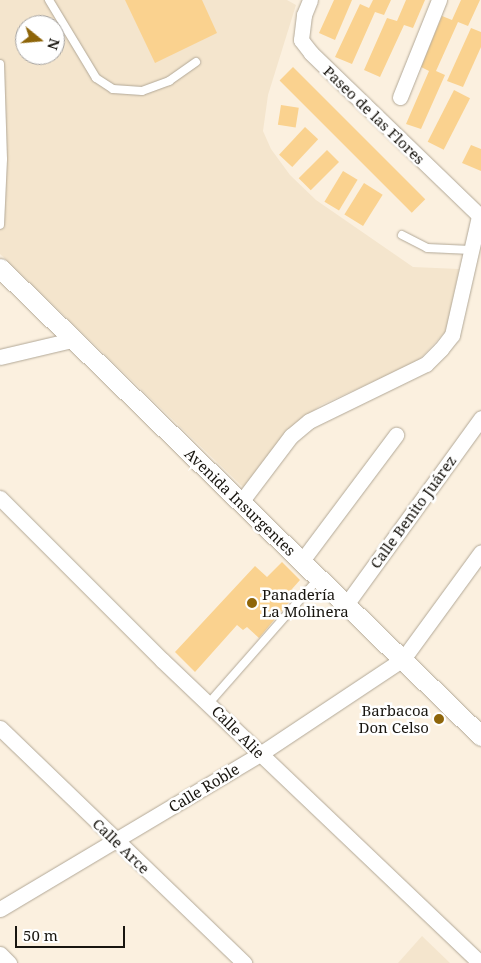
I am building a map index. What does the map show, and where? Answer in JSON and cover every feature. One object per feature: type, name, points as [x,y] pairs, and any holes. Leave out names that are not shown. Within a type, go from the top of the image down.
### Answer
[{"type":"street","name":"Paseo de las Flores","points":[[310,0],[304,15],[301,40],[311,53],[480,216]]},
{"type":"street","points":[[400,97],[439,0]]},
{"type":"street","points":[[241,502],[291,436],[309,421],[426,364],[441,349],[452,335],[480,216]]},
{"type":"street","name":"Avenida Insurgentes","points":[[0,268],[72,340],[241,502],[345,606],[403,659],[481,736]]},
{"type":"street","points":[[0,357],[72,340]]},
{"type":"street","name":"Calle Benito Juárez","points":[[345,606],[481,418]]},
{"type":"street","points":[[301,562],[396,435]]},
{"type":"street","name":"Calle Alie","points":[[0,498],[260,754],[480,963]]},
{"type":"street","points":[[403,659],[481,553]]},
{"type":"street","name":"Calle Roble","points":[[0,909],[117,842],[260,754],[403,659]]},
{"type":"street","name":"Calle Arce","points":[[0,728],[244,963]]},
{"type":"street","points":[[0,954],[9,963]]},
{"type":"lane","points":[[49,0],[96,78],[113,89],[142,91],[169,81],[196,62]]},
{"type":"lane","points":[[0,64],[3,159],[0,225]]},
{"type":"lane","points":[[402,235],[427,248],[472,250]]},
{"type":"lane","points":[[209,702],[318,579]]},
{"type":"shaded area","points":[[0,0],[287,0],[296,5],[268,95],[263,131],[271,149],[290,175],[316,200],[413,267],[459,269],[446,331],[417,362],[321,405],[297,423],[244,488],[0,254]]},
{"type":"shaded area","points":[[422,936],[450,963],[398,963]]},
{"type":"building","points":[[125,0],[202,0],[217,33],[155,63]]},
{"type":"building","points":[[334,0],[352,0],[335,40],[319,33]]},
{"type":"building","points":[[373,0],[391,0],[384,15],[375,12],[352,64],[335,57],[360,4],[369,8]]},
{"type":"building","points":[[406,0],[425,0],[413,28],[404,25],[380,77],[364,70],[387,18],[397,21]]},
{"type":"building","points":[[461,0],[480,0],[468,26],[458,22],[436,71],[445,75],[421,129],[406,124],[429,71],[421,67],[442,16],[452,20]]},
{"type":"building","points":[[471,28],[481,32],[481,47],[463,87],[447,81]]},
{"type":"building","points":[[293,67],[425,199],[412,213],[280,80]]},
{"type":"building","points":[[454,90],[470,98],[444,150],[428,142]]},
{"type":"building","points":[[281,105],[299,108],[296,128],[278,125]]},
{"type":"building","points":[[305,127],[318,139],[292,167],[279,155]]},
{"type":"building","points":[[471,145],[481,149],[481,171],[462,163]]},
{"type":"building","points":[[327,150],[339,162],[311,190],[299,178]]},
{"type":"building","points":[[343,171],[358,180],[339,211],[324,202]]},
{"type":"building","points":[[364,183],[383,195],[363,226],[344,214]]},
{"type":"building","points":[[282,562],[300,580],[292,589],[296,594],[259,638],[247,627],[243,630],[237,625],[195,672],[175,652],[255,566],[267,577]]},
{"type":"place","name":"Panadería La Molinera","points":[[252,603]]},
{"type":"place","name":"Barbacoa Don Celso","points":[[439,719]]}]
